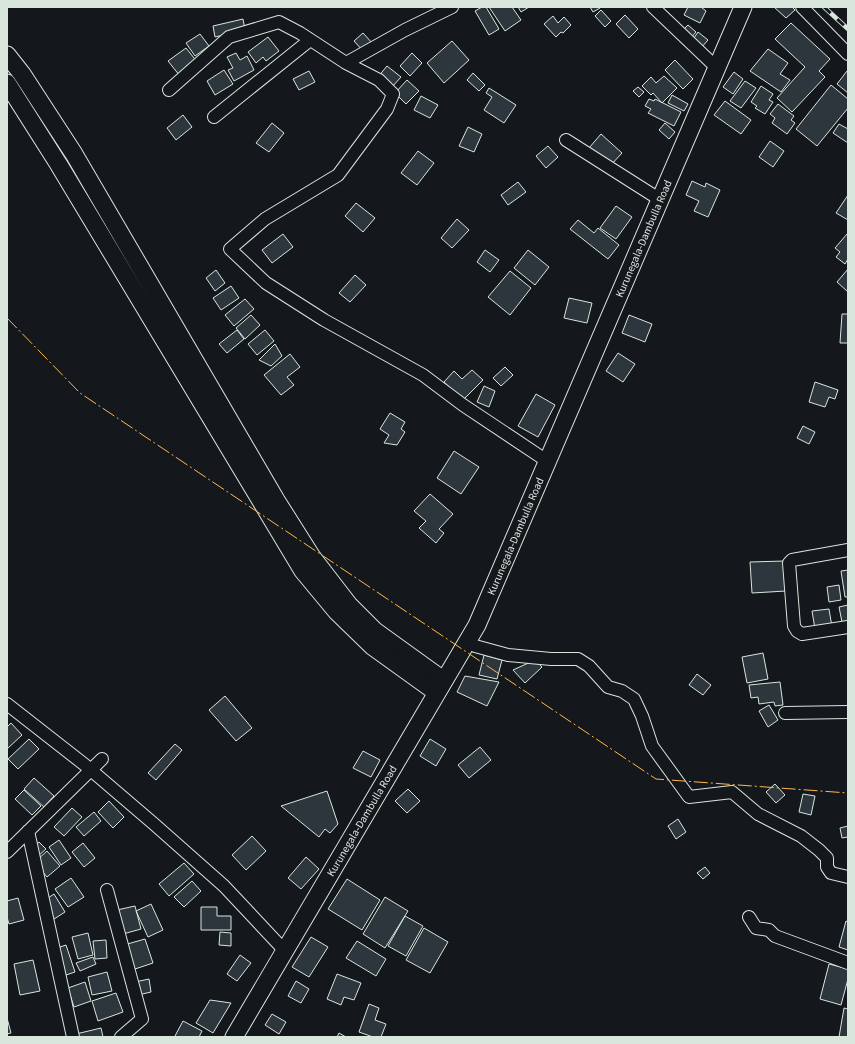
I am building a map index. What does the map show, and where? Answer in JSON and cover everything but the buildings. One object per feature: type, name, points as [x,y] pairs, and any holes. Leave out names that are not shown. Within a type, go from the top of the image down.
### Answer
[{"type":"highway","name":"Kurunegala-Dambulla Road","points":[[234,1037],[477,625],[659,199],[743,7]]},
{"type":"highway","points":[[7,55],[22,74],[74,154],[276,500],[312,557],[349,605],[375,630],[440,686]]},
{"type":"highway","points":[[7,83],[59,165],[304,572],[337,612],[372,646],[440,686]]},
{"type":"street","points":[[346,63],[405,30],[452,7]]},
{"type":"street","points":[[653,7],[717,68]]},
{"type":"street","points":[[802,7],[848,54]]},
{"type":"street","points":[[169,90],[229,37],[279,22],[346,63],[379,80],[393,94],[387,109],[338,175],[265,219],[230,248],[266,283],[324,320],[424,375],[464,405],[547,461]]},
{"type":"street","points":[[214,117],[310,40]]},
{"type":"street","points":[[566,140],[659,199]]},
{"type":"street","points":[[848,550],[792,560],[789,563],[794,626],[797,631],[802,634],[848,627]]},
{"type":"street","points":[[475,646],[508,655],[551,659],[578,659],[589,666],[608,687],[622,691],[634,699],[642,716],[652,746],[689,796],[732,792],[758,814],[801,836],[819,850],[827,858],[827,867],[831,873],[848,877]]},
{"type":"street","points":[[7,704],[91,770],[224,886],[285,951]]},
{"type":"street","points":[[785,713],[848,712]]},
{"type":"street","points":[[7,852],[102,759]]},
{"type":"street","points":[[28,831],[72,1037]]},
{"type":"street","points":[[107,890],[142,1019],[121,1037]]},
{"type":"street","points":[[749,917],[756,928],[769,930],[775,936],[848,963]]},
{"type":"railway","points":[[824,7],[848,29]]},
{"type":"power","points":[[7,318],[80,393],[656,779],[848,793]]}]
